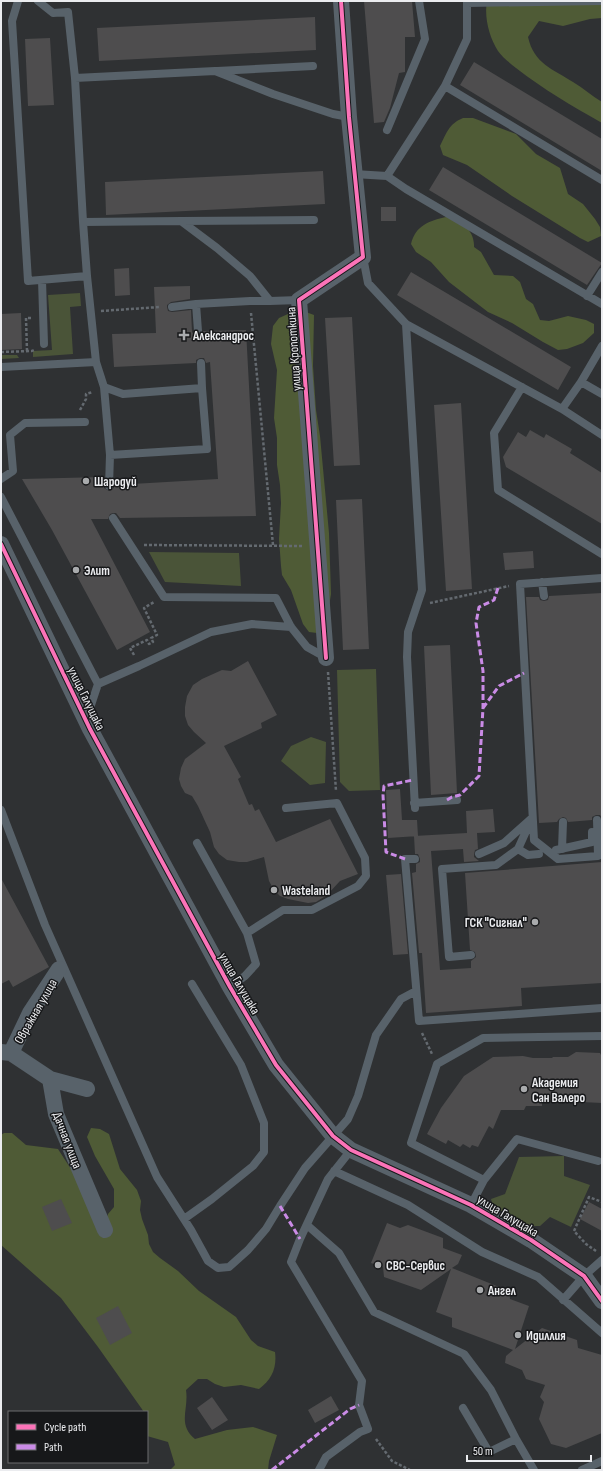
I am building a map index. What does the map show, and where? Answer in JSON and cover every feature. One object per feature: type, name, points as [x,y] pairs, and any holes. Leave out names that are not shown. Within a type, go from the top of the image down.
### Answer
[{"type":"street","points":[[341,1],[349,116],[363,257]]},
{"type":"street","name":"улица Кропоткина","points":[[326,658],[299,300],[363,257]]},
{"type":"street","name":"улица Галущака","points":[[1,544],[90,729],[230,987],[276,1065],[333,1136],[351,1150],[471,1205],[531,1240],[584,1276],[602,1301]]},
{"type":"street","name":"Овражная улица","points":[[6,1052],[59,969]]},
{"type":"street","points":[[6,1052],[50,1079],[87,1089]]},
{"type":"street","name":"Дачная улица","points":[[50,1079],[56,1114],[105,1230]]},
{"type":"lane","points":[[18,1],[12,21],[28,281],[87,276]]},
{"type":"lane","points":[[38,1],[53,12],[68,12],[75,78],[87,276],[96,362],[104,387],[110,455],[109,486]]},
{"type":"lane","points":[[387,130],[425,39],[419,1]]},
{"type":"lane","points":[[387,176],[445,86],[467,39],[467,2],[602,1]]},
{"type":"lane","points":[[75,78],[313,66]]},
{"type":"lane","points":[[215,71],[273,94],[333,114],[349,116]]},
{"type":"lane","points":[[445,86],[602,180]]},
{"type":"lane","points":[[354,174],[387,176],[406,189],[602,304]]},
{"type":"lane","points":[[83,222],[314,220]]},
{"type":"lane","points":[[181,221],[217,248],[250,276],[270,301]]},
{"type":"lane","points":[[363,257],[368,283],[406,324],[562,409],[602,435]]},
{"type":"lane","points":[[587,296],[602,272]]},
{"type":"lane","points":[[42,280],[44,344]]},
{"type":"lane","points":[[172,307],[250,301],[299,300]]},
{"type":"lane","points":[[196,304],[198,331]]},
{"type":"lane","points":[[406,324],[422,590],[408,632],[407,657],[414,805],[457,800]]},
{"type":"lane","points":[[562,409],[581,382],[602,346]]},
{"type":"lane","points":[[1,367],[96,362]]},
{"type":"lane","points":[[110,455],[206,449],[201,363]]},
{"type":"lane","points":[[581,382],[602,394]]},
{"type":"lane","points":[[104,387],[123,394],[202,388]]},
{"type":"lane","points":[[522,387],[494,433],[498,490],[602,554]]},
{"type":"lane","points":[[1,479],[13,471],[10,436],[25,424],[85,422]]},
{"type":"lane","points":[[1,497],[98,684],[91,705],[90,729]]},
{"type":"lane","points":[[113,518],[164,596],[276,598],[291,627],[307,647],[326,658]]},
{"type":"lane","points":[[563,822],[559,850],[592,842],[594,820],[598,856],[558,859],[534,840],[520,584],[602,578]]},
{"type":"lane","points":[[542,582],[544,596]]},
{"type":"lane","points":[[98,684],[211,632],[252,624],[291,627]]},
{"type":"lane","points":[[197,843],[247,933],[283,910],[312,910],[358,886],[366,876],[365,858],[337,804],[286,808]]},
{"type":"lane","points":[[1,810],[45,925],[157,1177],[184,1219],[208,1261],[218,1268],[230,1267],[248,1250],[266,1229],[305,1168],[348,1119],[358,1096],[376,1035],[402,999],[416,991]]},
{"type":"lane","points":[[471,955],[449,957],[442,869],[496,865],[518,849],[532,818]]},
{"type":"lane","points":[[479,854],[504,843],[532,818]]},
{"type":"lane","points":[[518,849],[528,855],[540,854]]},
{"type":"lane","points":[[415,859],[405,859],[419,1021],[602,1008]]},
{"type":"lane","name":"улица Галущака","points":[[230,987],[245,976],[256,964],[247,933]]},
{"type":"lane","points":[[184,1219],[253,1166],[264,1152],[264,1123],[241,1065],[192,984]]},
{"type":"lane","points":[[484,1180],[411,1143],[437,1064],[483,1038],[602,1036]]},
{"type":"lane","points":[[471,1205],[484,1180],[517,1139],[601,1160]]},
{"type":"lane","points":[[318,1470],[326,1457],[360,1432],[368,1428],[359,1405],[362,1381],[291,1262],[328,1179],[351,1150]]},
{"type":"lane","points":[[334,1171],[408,1205],[482,1252],[538,1277],[602,1333]]},
{"type":"lane","points":[[307,1225],[339,1253],[374,1312],[464,1354],[491,1390],[534,1470]]},
{"type":"lane","points":[[563,1300],[584,1276],[602,1260]]},
{"type":"lane","points":[[463,1408],[489,1452],[516,1439]]},
{"type":"lane","points":[[582,1470],[602,1460]]},
{"type":"path","points":[[250,301],[273,545]]},
{"type":"path","points":[[91,312],[172,307]]},
{"type":"path","points":[[27,351],[26,318],[43,317]]},
{"type":"path","points":[[1,352],[32,351],[44,344]]},
{"type":"path","points":[[86,399],[86,394],[89,393]]},
{"type":"path","points":[[131,545],[318,546]]},
{"type":"path","points":[[417,606],[520,584]]},
{"type":"path","points":[[130,648],[147,640],[149,644],[153,642],[152,638],[157,635],[144,608],[164,596]]},
{"type":"path","points":[[326,658],[337,804]]},
{"type":"path","points":[[421,1031],[437,1064]]},
{"type":"path","points":[[602,1202],[589,1197],[574,1231],[586,1244],[602,1254]]},
{"type":"path","points":[[368,1428],[392,1461],[410,1470]]},
{"type":"green space","points":[[487,1],[602,1],[602,18],[590,19],[563,26],[539,21],[528,37],[535,54],[545,65],[577,84],[602,102],[602,123],[537,83],[516,68],[498,51],[488,27],[486,14]]},
{"type":"green space","points":[[463,118],[473,118],[516,134],[536,154],[560,168],[568,194],[583,204],[595,219],[600,227],[601,236],[588,242],[580,238],[512,196],[467,165],[443,155],[440,146],[447,133],[454,123]]},
{"type":"green space","points":[[446,217],[457,220],[470,231],[474,241],[474,247],[481,252],[494,275],[513,276],[520,282],[526,299],[533,304],[540,320],[549,321],[568,316],[586,320],[594,324],[594,333],[583,343],[567,349],[558,350],[512,323],[488,312],[449,282],[431,262],[416,252],[411,244],[416,232],[420,228],[429,222]]},
{"type":"green space","points":[[80,293],[81,306],[70,307],[73,354],[33,357],[33,351],[52,350],[48,295]]},
{"type":"green space","points":[[306,312],[314,315],[313,366],[316,410],[320,436],[329,533],[331,594],[327,619],[317,633],[309,632],[303,624],[291,590],[282,575],[279,539],[281,503],[277,465],[277,438],[274,418],[277,370],[271,344],[273,326],[279,318],[288,314]]},
{"type":"green space","points":[[1,355],[17,355],[19,358],[1,359]]},
{"type":"green space","points":[[149,552],[239,553],[241,586],[165,582]]},
{"type":"green space","points":[[376,669],[380,790],[349,791],[340,782],[337,670]]},
{"type":"green space","points":[[311,737],[326,742],[325,783],[310,785],[281,761],[291,746]]},
{"type":"green space","points":[[91,1128],[100,1129],[109,1134],[120,1169],[137,1190],[141,1201],[140,1210],[142,1219],[148,1235],[149,1244],[153,1252],[178,1271],[199,1291],[236,1317],[251,1340],[258,1346],[275,1352],[273,1373],[259,1389],[241,1385],[224,1387],[207,1379],[198,1379],[186,1390],[186,1428],[195,1439],[227,1430],[253,1427],[277,1435],[269,1461],[268,1470],[170,1470],[175,1465],[168,1442],[148,1436],[148,1411],[143,1411],[61,1298],[1,1245],[1,1135],[4,1133],[12,1133],[26,1145],[58,1149],[106,1223],[108,1214],[114,1207],[114,1189],[95,1156],[87,1137]]},
{"type":"green space","points":[[564,1156],[564,1176],[590,1185],[571,1227],[550,1217],[540,1226],[526,1226],[493,1206],[491,1199],[505,1194],[519,1157]]},
{"type":"building","points":[[364,1],[412,1],[415,37],[405,37],[405,72],[399,73],[390,108],[384,122],[374,123]]},
{"type":"building","points":[[315,17],[316,50],[99,61],[97,28]]},
{"type":"building","points":[[50,38],[54,105],[28,106],[25,39]]},
{"type":"building","points":[[474,62],[602,139],[602,171],[460,85]]},
{"type":"building","points":[[443,167],[602,263],[587,285],[429,190]]},
{"type":"building","points":[[323,171],[325,204],[106,215],[105,182]]},
{"type":"building","points":[[381,207],[396,207],[396,221],[381,221]]},
{"type":"building","points":[[129,268],[130,295],[115,296],[114,269]]},
{"type":"building","points":[[411,272],[571,367],[558,390],[397,295]]},
{"type":"building","points":[[190,286],[190,299],[171,302],[167,305],[167,307],[168,311],[172,312],[191,310],[192,332],[195,336],[201,336],[203,331],[246,330],[256,516],[120,518],[116,513],[113,513],[110,514],[108,519],[91,519],[150,632],[117,650],[52,530],[22,479],[103,477],[104,488],[109,491],[113,489],[115,485],[218,479],[210,362],[206,363],[204,358],[200,358],[196,360],[196,363],[114,367],[112,334],[156,333],[154,287]]},
{"type":"building","points":[[21,313],[22,349],[1,350],[1,314]]},
{"type":"building","points":[[352,317],[360,465],[334,466],[325,318]]},
{"type":"building","points":[[461,403],[472,589],[446,591],[434,405]]},
{"type":"building","points":[[530,430],[544,438],[546,434],[572,449],[570,453],[602,473],[602,524],[506,467],[503,457],[518,432],[526,437]]},
{"type":"building","points":[[362,499],[369,649],[343,650],[336,500]]},
{"type":"building","points":[[533,551],[534,568],[505,570],[503,553]]},
{"type":"building","points":[[602,593],[602,818],[600,815],[596,815],[592,817],[592,820],[568,822],[566,818],[563,817],[557,822],[539,823],[526,597],[539,597],[540,600],[544,601],[548,600],[549,596]]},
{"type":"building","points":[[450,645],[457,793],[431,795],[424,646]]},
{"type":"building","points":[[248,661],[277,715],[261,723],[262,728],[224,746],[241,777],[238,779],[249,805],[252,804],[255,811],[259,809],[276,842],[330,819],[358,874],[340,881],[327,895],[316,902],[308,903],[280,896],[274,890],[269,881],[264,857],[247,862],[239,862],[227,860],[219,854],[214,847],[210,832],[198,806],[192,796],[185,793],[179,779],[181,768],[185,759],[206,743],[188,725],[185,716],[187,696],[193,685],[222,670],[231,671]]},
{"type":"building","points":[[400,789],[402,820],[417,820],[418,836],[388,838],[386,790]]},
{"type":"building","name":"ГСК \"Сигнал\"","points":[[493,809],[495,832],[477,833],[478,849],[475,850],[474,857],[479,861],[464,862],[463,849],[431,851],[440,970],[471,968],[471,961],[476,957],[475,952],[470,950],[465,873],[602,862],[602,983],[521,988],[522,1006],[426,1013],[422,953],[419,953],[412,873],[416,872],[416,864],[420,862],[418,854],[415,854],[414,836],[467,833],[466,811]]},
{"type":"building","points":[[401,874],[408,954],[393,955],[386,875]]},
{"type":"building","points":[[1,878],[49,967],[13,987],[9,980],[1,984]]},
{"type":"building","points":[[576,1052],[600,1053],[602,1057],[602,1103],[542,1100],[542,1106],[526,1106],[524,1110],[501,1110],[493,1129],[489,1126],[478,1147],[472,1145],[470,1148],[463,1144],[460,1147],[448,1140],[446,1144],[427,1134],[441,1108],[464,1076],[493,1057],[523,1056],[533,1058],[552,1058],[568,1057]]},
{"type":"building","points":[[61,1199],[72,1223],[52,1231],[42,1207]]},
{"type":"building","points":[[589,1202],[602,1209],[602,1231],[580,1219]]},
{"type":"building","name":"Идиллия","points":[[387,1223],[400,1228],[408,1225],[443,1238],[443,1248],[462,1255],[458,1264],[452,1268],[509,1291],[510,1299],[529,1306],[515,1349],[542,1328],[577,1340],[578,1348],[602,1355],[602,1433],[566,1448],[551,1444],[539,1419],[544,1402],[540,1397],[545,1385],[526,1379],[522,1370],[505,1363],[506,1356],[513,1350],[452,1327],[452,1318],[436,1312],[451,1269],[421,1290],[384,1277],[383,1267],[371,1263]]},
{"type":"building","points":[[118,1306],[132,1333],[110,1345],[96,1318]]},
{"type":"building","points":[[331,1396],[339,1410],[315,1423],[308,1410]]},
{"type":"building","points":[[212,1397],[228,1420],[212,1430],[197,1408]]},
{"type":"marked path","points":[[447,800],[460,795],[479,776],[483,708],[483,671],[476,623],[479,607],[494,600],[498,588]]},
{"type":"marked path","points":[[483,708],[499,686],[524,673]]},
{"type":"marked path","points":[[405,859],[386,852],[383,795],[384,786],[413,780]]},
{"type":"marked path","points":[[280,1206],[300,1239]]},
{"type":"marked path","points":[[272,1470],[350,1409],[359,1405]]},
{"type":"cycle path","points":[[326,658],[299,300],[363,257],[349,117],[341,1]]},
{"type":"cycle path","points":[[1,544],[90,729],[230,987],[276,1065],[333,1136],[351,1150],[471,1205],[531,1240],[584,1276],[602,1301]]},
{"type":"place","name":"Александрос","points":[[184,335]]},
{"type":"place","name":"Шародуй","points":[[86,481]]},
{"type":"place","name":"Элит","points":[[76,570]]},
{"type":"place","name":"Wasteland","points":[[274,890]]},
{"type":"place","name":"ГСК \"Сигнал\"","points":[[535,922]]},
{"type":"place","name":"Академия Сан Валеро","points":[[524,1089]]},
{"type":"place","name":"СВС-Сервис","points":[[378,1265]]},
{"type":"place","name":"Ангел","points":[[480,1290]]},
{"type":"place","name":"Идиллия","points":[[518,1335]]}]
